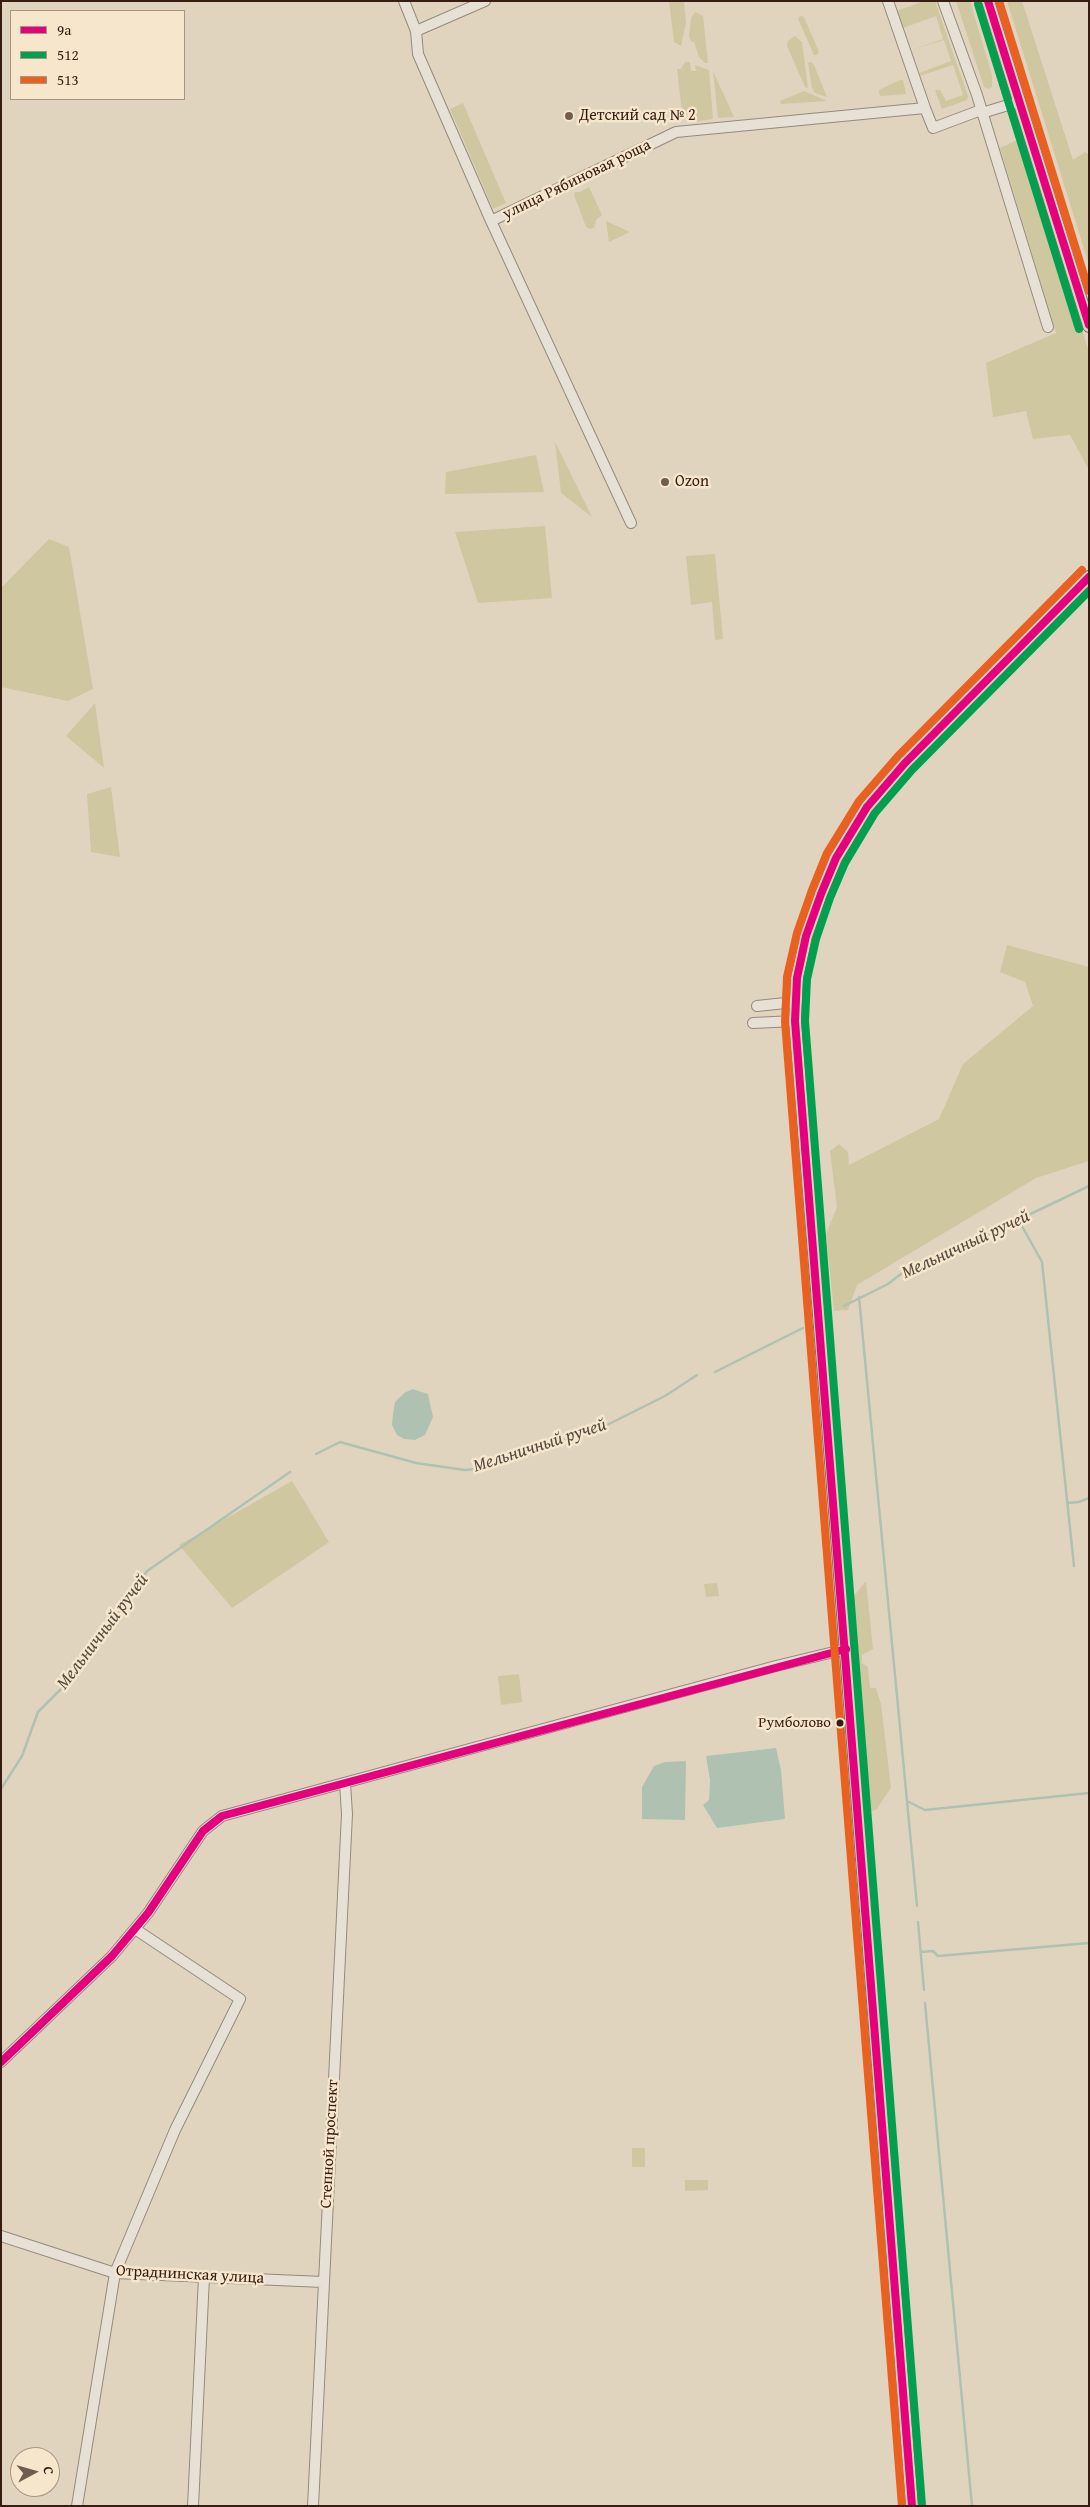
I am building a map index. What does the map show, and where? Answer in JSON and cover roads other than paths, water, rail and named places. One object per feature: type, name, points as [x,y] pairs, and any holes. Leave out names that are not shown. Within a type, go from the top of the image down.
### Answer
[{"type":"main road","points":[[988,1],[1089,326]]},
{"type":"main road","points":[[912,2506],[846,1649],[795,1021],[797,978],[806,936],[820,894],[836,858],[867,807],[905,763],[1089,577]]},
{"type":"street","points":[[404,1],[416,31],[418,54],[491,221]]},
{"type":"street","points":[[416,31],[485,1]]},
{"type":"street","points":[[888,1],[933,128],[1018,102]]},
{"type":"street","points":[[943,1],[981,112],[1048,327]]},
{"type":"street","name":"улица Рябиновая роща","points":[[631,523],[491,221],[676,132],[925,108]]},
{"type":"street","points":[[756,1006],[795,1002]]},
{"type":"street","points":[[753,1023],[795,1021]]},
{"type":"street","points":[[1,2062],[112,1956],[135,1930],[166,1888],[203,1831],[212,1823],[233,1812],[776,1666],[846,1649]]},
{"type":"street","name":"Степной проспект","points":[[313,2506],[347,1814],[345,1783]]},
{"type":"street","points":[[77,2506],[115,2273],[175,2130],[240,1999],[135,1930]]},
{"type":"street","name":"Отраднинская улица","points":[[2,2240],[115,2273],[323,2282]]},
{"type":"street","points":[[193,2506],[204,2277]]},
{"type":"waterway","name":"Мельничный ручей","points":[[844,1306],[888,1284],[906,1270],[922,1266],[1089,1186]]},
{"type":"waterway","points":[[1018,1219],[1042,1262],[1074,1566]]},
{"type":"waterway","points":[[859,1297],[917,1906]]},
{"type":"waterway","name":"Мельничный ручей","points":[[715,1372],[803,1328]]},
{"type":"waterway","name":"Мельничный ручей","points":[[316,1454],[340,1442],[416,1463],[465,1470],[484,1468],[495,1461],[597,1430],[665,1396],[697,1375]]},
{"type":"waterway","name":"Мельничный ручей","points":[[1,1789],[22,1756],[38,1712],[75,1675],[147,1571],[290,1472]]},
{"type":"waterway","points":[[1067,1503],[1079,1502],[1089,1498]]},
{"type":"waterway","points":[[907,1801],[925,1810],[1089,1793]]},
{"type":"waterway","points":[[918,1922],[924,1990]]},
{"type":"waterway","points":[[921,1952],[933,1951],[938,1956],[1089,1943]]},
{"type":"waterway","points":[[925,2003],[972,2506]]},
{"type":"place","name":"Детский сад № 2","points":[[569,116]]},
{"type":"place","name":"Ozon","points":[[665,482]]},
{"type":"place","name":"Румболово","points":[[840,1723]]}]
